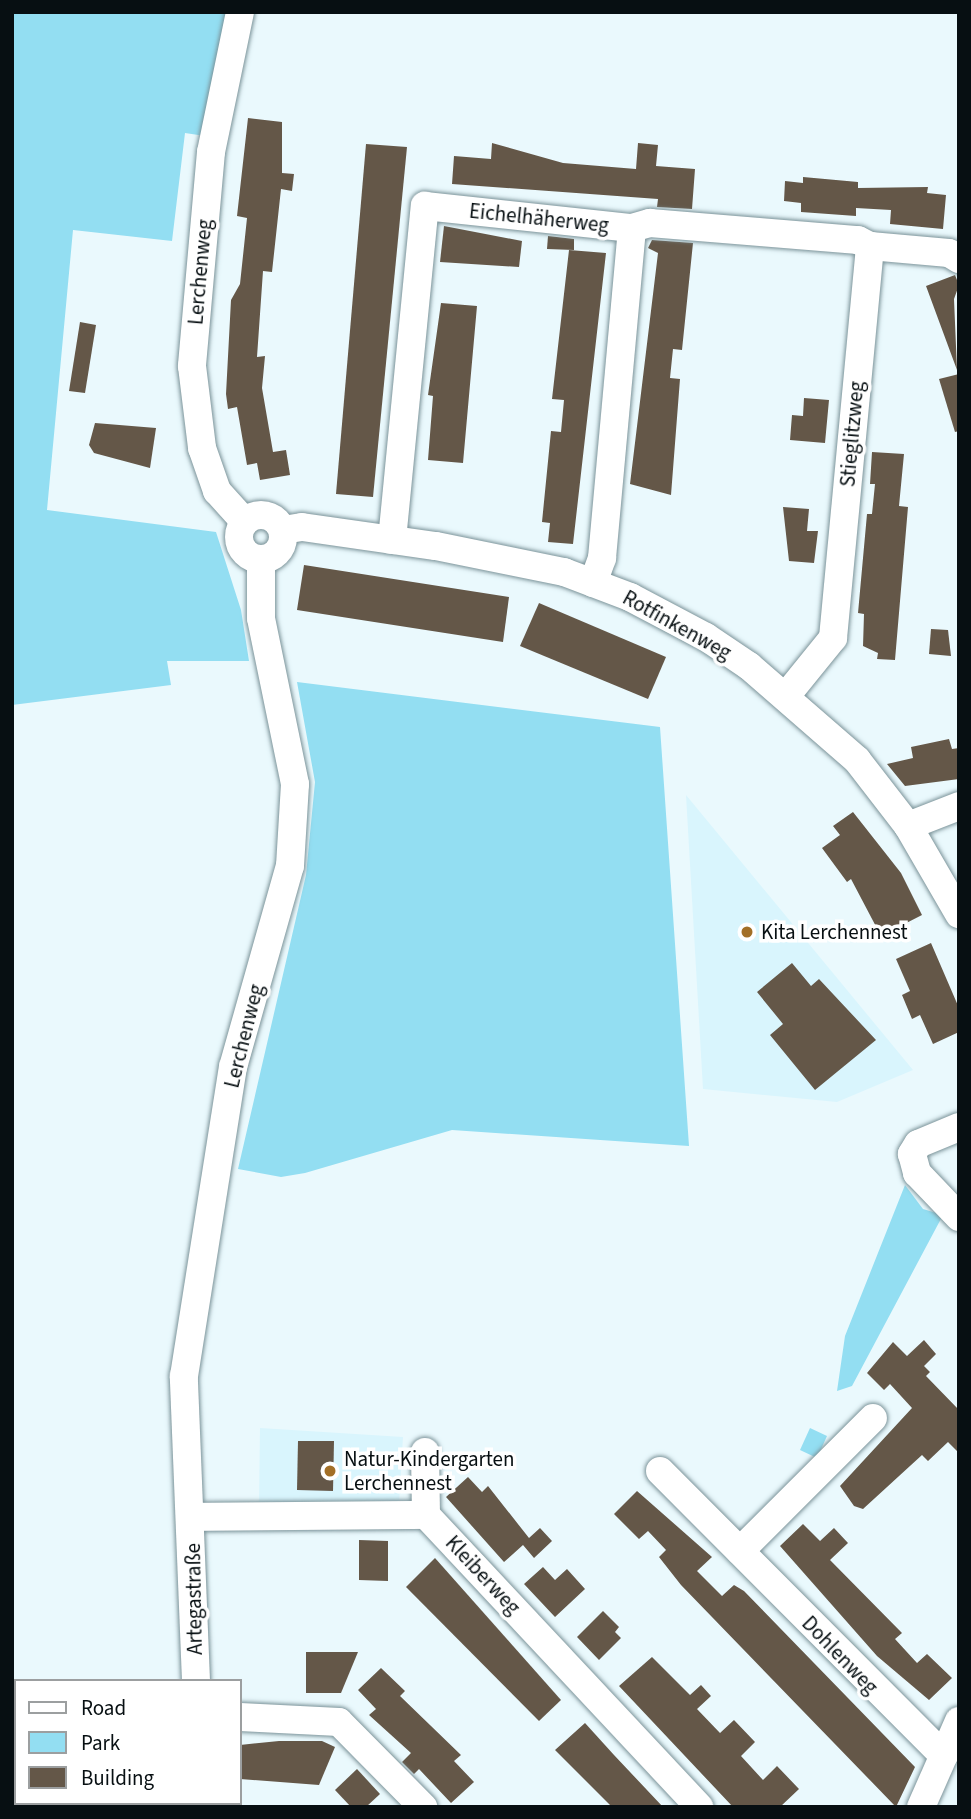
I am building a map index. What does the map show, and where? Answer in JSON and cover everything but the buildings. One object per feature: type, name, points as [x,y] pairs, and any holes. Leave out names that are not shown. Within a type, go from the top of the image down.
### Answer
[{"type":"street","name":"Lerchenweg","points":[[240,12],[211,152],[192,366],[202,448],[217,491],[244,521]]},
{"type":"street","name":"Eichelhäherweg","points":[[392,540],[425,206],[632,228],[602,558],[593,583]]},
{"type":"street","points":[[632,228],[650,223],[858,240],[870,246],[949,253],[959,259]]},
{"type":"street","name":"Stieglitzweg","points":[[786,696],[833,638],[870,246]]},
{"type":"street","points":[[258,514],[273,517],[283,530],[283,544],[274,556],[261,560],[239,546],[244,521],[258,514]]},
{"type":"street","name":"Rotfinkenweg","points":[[283,530],[302,527],[497,558],[593,583],[706,637],[786,696],[857,760],[908,826],[959,914]]},
{"type":"street","name":"Lerchenweg","points":[[193,1517],[184,1376],[233,1067],[291,852],[295,784],[261,618],[261,560]]},
{"type":"street","points":[[908,826],[959,806]]},
{"type":"street","points":[[959,1128],[918,1144],[912,1154],[917,1173],[959,1217]]},
{"type":"street","points":[[740,1551],[873,1418]]},
{"type":"street","points":[[193,1517],[426,1515],[425,1452]]},
{"type":"street","name":"Dohlenweg","points":[[660,1471],[944,1756]]},
{"type":"street","name":"Kleiberweg","points":[[426,1515],[698,1807]]},
{"type":"street","name":"Artegastraße","points":[[193,1517],[195,1679]]},
{"type":"street","points":[[242,1717],[339,1722],[423,1807]]},
{"type":"street","points":[[921,1807],[959,1721]]},
{"type":"shaded area","name":"Kita Lerchennest","points":[[686,795],[913,1070],[837,1102],[703,1089]]},
{"type":"shaded area","name":"Natur-Kindergarten Lerchennest","points":[[260,1428],[403,1437],[399,1505],[259,1507]]},
{"type":"shaded area","points":[[12,1715],[14,1805],[170,1807],[12,1807]]},
{"type":"green space","points":[[12,12],[233,12],[205,136],[185,133],[172,241],[73,230],[47,510],[216,532],[241,610],[249,661],[167,661],[171,685],[12,705]]},
{"type":"green space","points":[[297,682],[660,727],[689,1146],[452,1130],[305,1173],[281,1177],[238,1169],[306,875],[315,782]]},
{"type":"green space","points":[[905,1185],[923,1209],[943,1215],[852,1386],[837,1391],[845,1336]]},
{"type":"green space","points":[[810,1428],[827,1436],[817,1458],[800,1450]]},
{"type":"place","name":"Kita Lerchennest","points":[[747,932]]},
{"type":"place","name":"Natur-Kindergarten Lerchennest","points":[[330,1471]]}]
